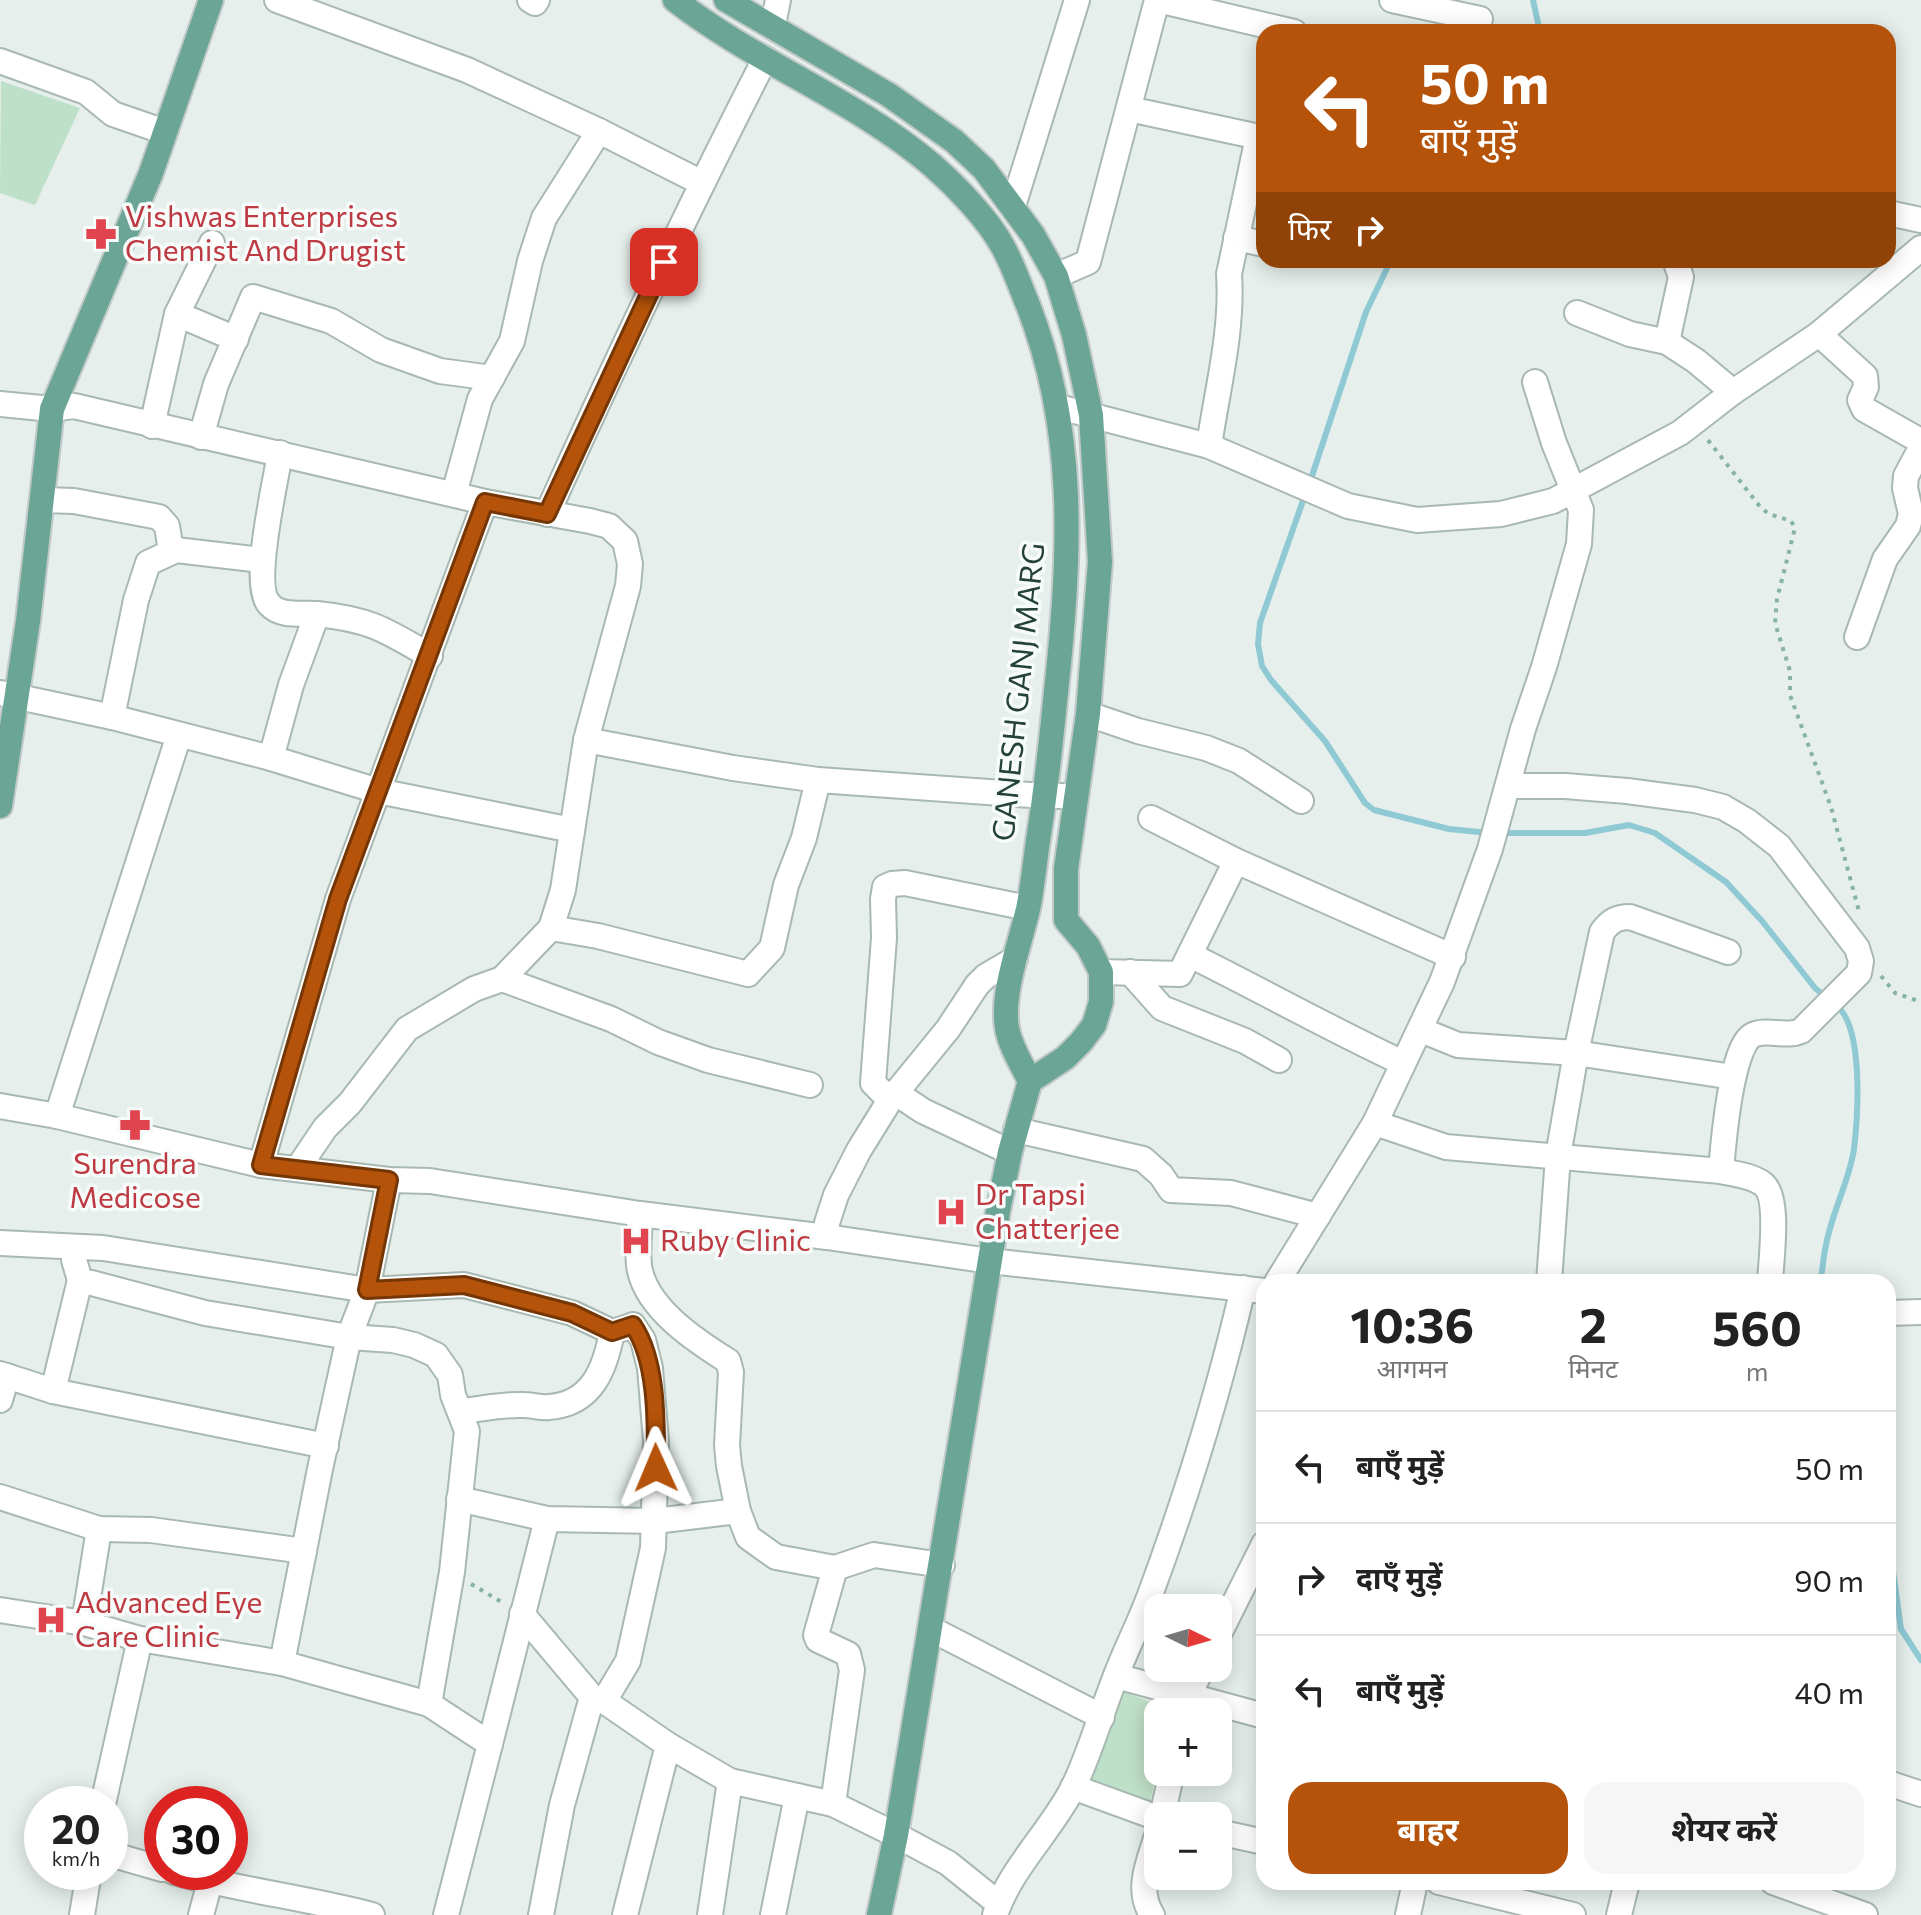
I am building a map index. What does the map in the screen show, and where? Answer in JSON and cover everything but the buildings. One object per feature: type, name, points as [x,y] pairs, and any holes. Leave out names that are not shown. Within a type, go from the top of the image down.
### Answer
[{"type":"main road","points":[[0,806],[9,695],[43,500],[52,409],[151,173],[211,0]]},
{"type":"main road","name":"GANESH GANJ MARG","points":[[675,0],[765,59],[894,135],[934,167],[964,196],[1001,243],[1045,349],[1059,407],[1068,554],[1045,796],[1028,908],[1008,1002],[1007,1028],[1030,1081]]},
{"type":"main road","points":[[726,0],[889,95],[954,141],[984,169],[1033,235],[1056,276],[1074,335],[1091,415],[1100,562],[1088,714],[1066,869],[1066,920],[1088,946],[1101,972],[1101,1002],[1094,1025],[1065,1058],[1030,1081],[1013,1141],[990,1261],[896,1835],[879,1915]]},
{"type":"street","points":[[277,0],[467,70],[702,183]]},
{"type":"street","points":[[530,0],[535,3],[537,0]]},
{"type":"street","points":[[773,25],[778,0]]},
{"type":"street","points":[[1013,206],[1077,0]]},
{"type":"street","points":[[1056,276],[1088,262],[1158,0],[1260,24]]},
{"type":"street","points":[[1392,0],[1480,19]]},
{"type":"street","points":[[547,514],[613,368],[765,59]]},
{"type":"street","points":[[1,68],[86,92],[113,114],[165,132]]},
{"type":"street","points":[[1129,109],[1256,136]]},
{"type":"street","points":[[454,494],[480,399],[512,341],[530,261],[544,218],[599,131]]},
{"type":"street","points":[[1209,446],[1231,295],[1229,274],[1256,157]]},
{"type":"street","points":[[1896,215],[1921,220]]},
{"type":"street","points":[[1236,238],[1256,242]]},
{"type":"street","points":[[152,426],[177,314],[212,243]]},
{"type":"street","points":[[1059,407],[1209,446],[1348,506],[1417,520],[1501,514],[1553,501],[1680,433],[1733,392],[1819,334],[1921,248]]},
{"type":"street","points":[[1667,342],[1681,277],[1678,268]]},
{"type":"street","points":[[201,437],[216,384],[253,297],[331,321],[381,350],[440,371],[492,378]]},
{"type":"street","points":[[1577,313],[1630,334],[1667,342],[1733,392]]},
{"type":"street","points":[[177,314],[236,339]]},
{"type":"street","points":[[1819,334],[1865,376],[1866,387],[1860,400],[1864,409],[1919,439],[1906,476],[1905,488],[1911,514],[1908,526],[1885,559],[1857,637]]},
{"type":"street","points":[[1282,1274],[1375,1123],[1453,957],[1490,849],[1579,544],[1581,510],[1535,382]]},
{"type":"street","points":[[0,404],[52,409],[74,406],[485,502],[609,526],[625,541],[630,564],[628,586],[586,740],[563,890],[551,928],[502,979],[474,989],[407,1029],[350,1103],[325,1128],[298,1168]]},
{"type":"street","points":[[280,453],[262,560],[264,598],[282,613],[317,614],[381,627],[430,656]]},
{"type":"street","points":[[43,500],[74,501],[159,517],[167,526],[171,551]]},
{"type":"street","points":[[261,1165],[338,899],[485,502]]},
{"type":"street","points":[[112,717],[142,576],[148,563],[176,550],[262,560]]},
{"type":"street","points":[[271,758],[291,685],[317,614]]},
{"type":"street","points":[[9,695],[112,717],[271,758],[378,791],[572,830]]},
{"type":"street","points":[[1088,714],[1138,731],[1206,748],[1239,761],[1301,801]]},
{"type":"street","points":[[57,1116],[179,735]]},
{"type":"street","points":[[586,740],[733,768],[818,780],[1076,796]]},
{"type":"street","points":[[551,928],[598,936],[748,974],[772,948],[786,885],[804,838],[818,780]]},
{"type":"street","points":[[1506,793],[1565,786],[1695,800],[1723,807],[1779,846],[1857,948],[1866,972],[1801,1031],[1792,1035],[1752,1035],[1743,1045],[1733,1077],[1721,1171]]},
{"type":"street","points":[[1151,818],[1236,861],[1453,957]]},
{"type":"street","points":[[1101,972],[1180,974],[1236,861]]},
{"type":"street","points":[[1028,908],[905,883],[885,887],[873,1083],[923,1111],[1013,1141],[1143,1159],[1161,1175],[1171,1190],[1231,1193],[1318,1216]]},
{"type":"street","points":[[1550,1274],[1558,1156],[1602,932],[1609,922],[1619,917],[1630,917],[1728,952]]},
{"type":"street","points":[[1190,955],[1325,1027],[1403,1063]]},
{"type":"street","points":[[827,1237],[827,1223],[836,1195],[859,1150],[893,1096],[948,1029],[977,985],[1015,959]]},
{"type":"street","points":[[1130,972],[1162,1008],[1245,1041],[1279,1060]]},
{"type":"street","points":[[502,979],[611,1019],[658,1042],[708,1060],[810,1085]]},
{"type":"street","points":[[1421,1030],[1458,1045],[1576,1053],[1733,1077]]},
{"type":"street","points":[[0,1106],[57,1116],[261,1165],[389,1180],[430,1181],[640,1214],[990,1261],[1254,1290],[1223,1372],[1150,1596],[1073,1787],[1031,1849],[997,1909],[948,1863],[896,1835],[833,1804],[730,1781],[668,1745],[598,1699],[522,1614]]},
{"type":"street","points":[[1375,1123],[1446,1147],[1721,1171],[1754,1178],[1765,1185],[1773,1203],[1770,1274]]},
{"type":"street","points":[[282,1663],[349,1337],[367,1290],[389,1180]]},
{"type":"street","points":[[640,1214],[640,1270],[647,1286],[664,1312],[699,1343],[728,1361],[731,1372],[727,1445],[738,1511],[748,1537],[776,1557],[835,1568],[874,1555],[942,1565]]},
{"type":"street","points":[[0,1243],[74,1248],[89,1246],[367,1290],[464,1285],[622,1328],[643,1340],[650,1368],[656,1441],[655,1521],[649,1574],[628,1661],[598,1699],[562,1805],[541,1915]]},
{"type":"street","points":[[53,1391],[80,1280],[74,1248]]},
{"type":"street","points":[[80,1280],[205,1313],[349,1337],[393,1340],[436,1355],[450,1375],[453,1395],[467,1431],[452,1572],[429,1704]]},
{"type":"street","points":[[461,1411],[524,1405],[549,1407],[578,1400],[592,1386],[622,1328],[664,1312]]},
{"type":"street","points":[[1896,1313],[1921,1312]]},
{"type":"street","points":[[0,1400],[4,1375],[53,1391],[326,1446]]},
{"type":"street","points":[[0,1497],[99,1529],[151,1530],[304,1551]]},
{"type":"street","points":[[459,1499],[547,1519],[655,1521],[738,1511]]},
{"type":"street","points":[[446,1915],[547,1519]]},
{"type":"street","points":[[84,1623],[99,1529]]},
{"type":"street","points":[[833,1804],[851,1662],[848,1654],[818,1640],[816,1635],[835,1568]]},
{"type":"street","points":[[1232,1618],[1253,1592]]},
{"type":"street","points":[[0,1610],[84,1623],[140,1639],[282,1663],[429,1704],[490,1744]]},
{"type":"street","points":[[931,1629],[1102,1717]]},
{"type":"street","points":[[107,1786],[140,1639]]},
{"type":"street","points":[[1116,1676],[1169,1698]]},
{"type":"street","points":[[1232,1711],[1256,1715]]},
{"type":"street","points":[[625,1915],[668,1745]]},
{"type":"street","points":[[710,1915],[730,1781]]},
{"type":"street","points":[[1896,1786],[1921,1794]]},
{"type":"street","points":[[1073,1787],[1144,1811]]},
{"type":"street","points":[[773,1915],[797,1796]]},
{"type":"street","points":[[1232,1835],[1256,1840]]},
{"type":"street","points":[[1144,1879],[1145,1904],[1152,1915]]},
{"type":"street","points":[[82,1915],[86,1890]]},
{"type":"street","points":[[201,1915],[208,1890]]},
{"type":"street","points":[[244,1890],[324,1909],[372,1915]]},
{"type":"street","points":[[1408,1915],[1413,1890]]},
{"type":"street","points":[[1471,1890],[1573,1915]]},
{"type":"street","points":[[1619,1915],[1625,1890]]},
{"type":"street","points":[[1796,1890],[1865,1915]]},
{"type":"path","points":[[1694,422],[1761,508],[1791,521],[1795,528],[1777,599],[1775,623],[1788,663],[1790,695],[1831,807],[1861,921]]},
{"type":"path","points":[[1866,972],[1882,977],[1895,993],[1921,1002]]},
{"type":"path","points":[[452,1572],[522,1614]]},
{"type":"green space","points":[[1,81],[80,108],[35,205],[0,193]]},
{"type":"green space","points":[[1117,1689],[1144,1700],[1144,1786],[1154,1786],[1150,1802],[1144,1802],[1144,1805],[1079,1780]]},
{"type":"waterway","points":[[1533,0],[1538,24]]},
{"type":"waterway","points":[[1309,485],[1366,312],[1387,268]]},
{"type":"waterway","points":[[1305,495],[1260,623],[1258,644],[1262,666],[1325,741],[1365,803],[1374,810],[1449,829],[1489,833]]},
{"type":"waterway","points":[[1501,833],[1585,833],[1629,825],[1655,833],[1726,882],[1762,921],[1815,988],[1827,998]]},
{"type":"waterway","points":[[1821,1274],[1829,1233],[1852,1161],[1857,1115],[1855,1051],[1845,1016],[1836,1005]]},
{"type":"waterway","points":[[1896,1593],[1901,1629],[1921,1660]]},
{"type":"place","name":"Vishwas Enterprises Chemist And Drugist","points":[[101,234]]},
{"type":"place","name":"Surendra Medicose","points":[[135,1125]]},
{"type":"place","name":"Dr Tapsi Chatterjee","points":[[951,1212]]},
{"type":"place","name":"Ruby Clinic","points":[[636,1241]]},
{"type":"place","name":"Advanced Eye Care Clinic","points":[[51,1620]]},
{"type":"route","points":[[656,1468],[650,1368],[643,1340],[633,1325],[612,1332],[572,1313],[464,1285],[367,1290],[389,1180],[261,1165],[338,899],[485,502],[547,514],[664,262]]}]
